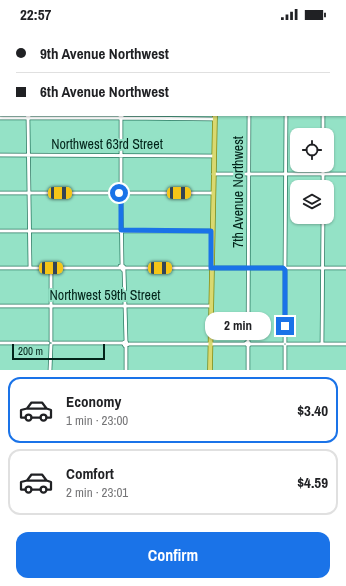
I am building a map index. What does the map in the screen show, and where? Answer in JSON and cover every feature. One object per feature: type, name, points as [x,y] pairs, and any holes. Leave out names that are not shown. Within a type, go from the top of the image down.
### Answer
[{"type":"main road","points":[[210,370],[211,231],[215,117]]},
{"type":"street","name":"7th Avenue Northwest","points":[[248,370],[249,116]]},
{"type":"street","points":[[285,370],[286,116]]},
{"type":"street","points":[[323,116],[323,128]]},
{"type":"street","points":[[28,117],[30,268]]},
{"type":"street","points":[[121,117],[121,267]]},
{"type":"street","points":[[0,118],[215,117]]},
{"type":"street","name":"Northwest 63rd Street","points":[[0,155],[214,156]]},
{"type":"street","points":[[213,174],[346,174]]},
{"type":"street","points":[[323,174],[323,180]]},
{"type":"street","points":[[0,193],[212,193]]},
{"type":"street","points":[[322,344],[323,224]]},
{"type":"street","points":[[0,230],[211,231]]},
{"type":"street","points":[[0,268],[346,268]]},
{"type":"street","points":[[50,370],[51,268]]},
{"type":"street","points":[[125,269],[126,370]]},
{"type":"street","name":"Northwest 59th Street","points":[[0,306],[210,306]]},
{"type":"street","points":[[0,343],[346,344]]},
{"type":"route","points":[[119,193],[119,195],[121,195],[121,230],[211,231],[211,268],[283,268],[285,270],[285,326]]}]
